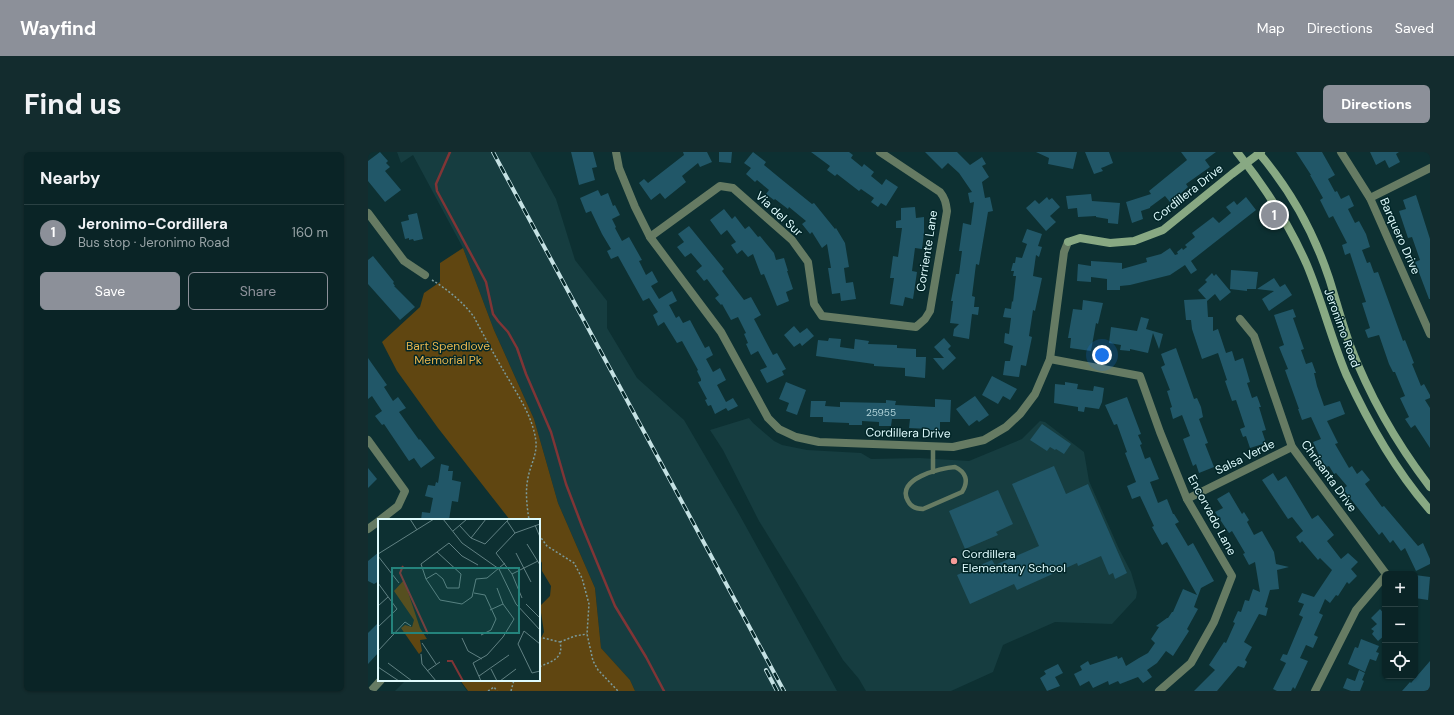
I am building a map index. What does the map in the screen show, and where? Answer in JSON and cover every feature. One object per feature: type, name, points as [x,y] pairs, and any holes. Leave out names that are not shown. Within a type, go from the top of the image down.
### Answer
[{"type":"main road","name":"Jeronimo Road","points":[[1237,152],[1272,198],[1294,237],[1307,266],[1333,341],[1358,399],[1391,457],[1416,495],[1430,510]]},
{"type":"main road","name":"Jeronimo Road","points":[[1259,152],[1296,206],[1317,247],[1329,277],[1350,344],[1365,380],[1403,449],[1430,487]]},
{"type":"main road","name":"Cordillera Drive","points":[[1068,242],[1080,238],[1110,243],[1134,241],[1163,230],[1259,152]]},
{"type":"street","name":"Cordillera Drive","points":[[616,152],[619,168],[635,207],[650,236],[721,332],[768,418],[779,429],[796,437],[819,442],[953,447],[984,440],[1006,427],[1020,414],[1035,394],[1050,359],[1064,252],[1068,242]]},
{"type":"street","name":"Corriente Lane","points":[[880,152],[940,192],[946,203],[947,211],[928,315]]},
{"type":"street","name":"Barquero Drive","points":[[1341,152],[1370,198],[1430,334]]},
{"type":"street","points":[[1370,198],[1430,168]]},
{"type":"street","name":"Via del Sur","points":[[650,236],[720,186],[733,188],[792,240],[808,262],[814,304],[822,316],[916,328],[928,315]]},
{"type":"street","points":[[368,213],[404,261],[425,275]]},
{"type":"street","name":"Chrisanta Drive","points":[[1240,319],[1254,336],[1292,447],[1383,571]]},
{"type":"street","name":"Encorvado Lane","points":[[1050,359],[1140,376],[1160,432],[1187,499],[1232,576],[1214,622],[1191,663],[1159,691]]},
{"type":"street","points":[[368,440],[404,491],[398,506],[380,519]]},
{"type":"street","name":"Salsa Verde","points":[[1187,499],[1292,447]]},
{"type":"street","points":[[368,529],[378,521]]},
{"type":"street","name":"Chrisanta Drive","points":[[1315,691],[1356,610],[1382,580]]},
{"type":"street","points":[[371,691],[380,681]]},
{"type":"lane","points":[[933,446],[933,472]]},
{"type":"lane","points":[[955,467],[961,470],[966,480],[966,486],[962,492],[923,510],[916,509],[909,504],[906,497],[906,488],[912,480],[933,472],[955,467]]},
{"type":"path","points":[[425,275],[442,286],[466,306],[474,317],[524,407],[536,443],[526,491],[526,505],[529,519]]},
{"type":"path","points":[[540,536],[547,546],[574,563],[582,578],[589,604],[587,634],[593,661],[598,670],[618,691]]},
{"type":"path","points":[[540,637],[544,639],[560,642],[574,636],[587,634]]},
{"type":"path","points":[[540,667],[556,659],[560,655],[562,650],[560,642]]},
{"type":"path","points":[[511,691],[514,681]]},
{"type":"path","points":[[488,691],[494,687],[497,691]]},
{"type":"shaded area","points":[[397,152],[530,152],[556,199],[575,260],[607,301],[607,328],[637,378],[684,420],[739,514],[837,691],[635,691],[630,680],[601,648],[595,588],[558,503],[534,419],[494,330],[463,248],[413,155],[401,163]]},
{"type":"shaded area","name":"Cordillera Elementary School","points":[[749,418],[774,441],[782,445],[807,450],[861,453],[871,459],[919,458],[969,461],[1022,439],[1040,421],[1045,422],[1084,452],[1089,481],[1119,549],[1131,572],[1137,592],[1136,598],[1112,624],[1055,622],[1003,645],[993,672],[951,691],[866,691],[859,679],[843,660],[759,521],[723,450],[710,430]]},
{"type":"shaded area","points":[[405,681],[460,681],[467,691],[395,691]]},
{"type":"green space","name":"Bart Spendlove Memorial Pk","points":[[463,248],[494,330],[534,419],[558,503],[595,588],[601,648],[630,680],[635,691],[468,691],[461,681],[540,681],[540,640],[544,632],[540,606],[550,596],[551,586],[542,571],[542,563],[540,560],[540,519],[509,519],[438,428],[397,371],[382,342],[420,307],[424,293],[440,282],[440,263]]},
{"type":"building","points":[[380,152],[388,161],[386,163],[390,167],[385,171],[401,190],[385,202],[368,181],[368,161]]},
{"type":"building","points":[[571,152],[593,152],[597,167],[592,168],[595,180],[579,185]]},
{"type":"building","points":[[683,152],[707,152],[712,162],[700,167],[698,163],[682,176],[686,182],[665,199],[660,193],[651,200],[639,183],[644,179],[648,183],[684,155]]},
{"type":"building","points":[[719,152],[732,152],[731,163],[719,162]]},
{"type":"building","points":[[753,152],[766,162],[764,165],[812,204],[814,203],[835,229],[836,228],[845,243],[849,267],[844,268],[846,283],[853,282],[856,299],[841,301],[840,293],[832,294],[828,268],[831,268],[827,244],[822,248],[812,232],[810,234],[802,224],[806,221],[789,207],[788,209],[766,194],[769,190],[757,180],[755,182],[746,174],[751,168],[744,163]]},
{"type":"building","points":[[811,152],[849,152],[853,155],[851,158],[862,167],[864,164],[874,172],[871,176],[882,185],[886,179],[898,187],[886,206],[881,203],[878,207],[871,202],[874,198],[861,189],[859,191],[837,174],[835,176],[827,170],[830,166]]},
{"type":"building","points":[[925,152],[957,152],[970,165],[982,157],[986,164],[982,166],[989,177],[982,182],[985,198],[990,197],[993,211],[988,212],[979,265],[976,264],[972,296],[975,297],[974,307],[979,307],[978,315],[972,314],[969,339],[953,336],[954,329],[959,324],[950,323],[953,301],[951,301],[956,274],[959,274],[962,251],[959,251],[963,223],[971,225],[974,202],[970,203],[968,193],[972,192],[959,173],[948,163],[942,169]]},
{"type":"building","points":[[1036,152],[1077,152],[1073,169],[1048,164],[1049,158]]},
{"type":"building","points":[[1085,152],[1109,152],[1113,163],[1101,168],[1103,171],[1094,174]]},
{"type":"building","points":[[1181,152],[1216,152],[1205,160],[1210,167],[1186,184],[1188,187],[1178,196],[1170,202],[1165,196],[1150,208],[1141,211],[1143,219],[1132,223],[1126,202],[1151,194],[1149,191],[1187,160]]},
{"type":"building","points":[[1296,152],[1322,152],[1335,175],[1328,179],[1335,192],[1337,191],[1341,199],[1349,195],[1354,206],[1348,209],[1355,223],[1359,221],[1366,234],[1370,247],[1362,250],[1367,263],[1370,262],[1374,273],[1378,272],[1403,341],[1405,340],[1414,363],[1412,364],[1421,386],[1424,384],[1430,395],[1430,398],[1425,400],[1430,408],[1430,448],[1415,425],[1411,428],[1405,419],[1409,417],[1400,398],[1405,396],[1395,372],[1393,372],[1389,364],[1379,335],[1368,338],[1365,330],[1370,328],[1362,303],[1366,302],[1350,253],[1345,255],[1342,245],[1347,243],[1333,216],[1329,218],[1320,200],[1323,198],[1311,175]]},
{"type":"building","points":[[1370,152],[1399,152],[1396,154],[1400,162],[1389,168],[1385,160],[1376,165]]},
{"type":"building","points":[[598,190],[601,196],[608,193],[613,206],[615,205],[620,215],[612,219],[622,241],[629,237],[642,260],[639,261],[646,275],[652,271],[658,282],[651,286],[659,299],[672,291],[677,301],[669,305],[676,318],[679,316],[683,323],[690,320],[705,348],[709,346],[713,355],[706,359],[713,372],[720,368],[726,380],[717,385],[726,402],[733,398],[738,406],[728,411],[726,408],[715,414],[711,405],[708,406],[705,400],[707,399],[698,382],[701,381],[701,379],[697,371],[698,370],[682,341],[677,343],[664,322],[658,326],[653,315],[658,312],[649,298],[643,301],[618,256],[611,259],[607,251],[611,249],[591,211],[586,213],[580,198]]},
{"type":"building","points":[[1091,194],[1092,201],[1120,203],[1118,224],[1108,223],[1108,219],[1096,216],[1078,217],[1077,208],[1068,209],[1066,196]]},
{"type":"building","points":[[1416,195],[1430,239],[1430,299],[1415,262],[1420,260],[1412,237],[1408,238],[1399,211],[1406,209],[1403,200]]},
{"type":"building","points":[[1047,197],[1049,200],[1052,198],[1060,207],[1050,216],[1056,222],[1046,231],[1026,208],[1035,200],[1039,204]]},
{"type":"building","points":[[1246,197],[1256,210],[1191,261],[1197,270],[1191,274],[1185,265],[1170,275],[1120,286],[1120,290],[1107,290],[1107,279],[1091,277],[1091,282],[1077,281],[1078,264],[1091,266],[1091,261],[1122,263],[1122,269],[1147,262],[1146,258],[1161,254],[1170,248],[1175,255],[1178,254],[1177,252],[1182,248],[1183,250],[1187,247],[1185,245],[1195,237],[1192,233],[1213,217],[1219,223],[1231,213],[1226,207],[1234,201],[1237,205]]},
{"type":"building","points":[[915,207],[916,218],[924,217],[924,233],[922,249],[915,248],[912,271],[917,272],[913,299],[905,297],[903,306],[890,304],[894,278],[890,278],[893,256],[898,257],[902,228],[896,228],[896,221],[901,220],[901,208]]},
{"type":"building","points":[[724,209],[732,219],[735,216],[745,229],[749,226],[758,237],[760,236],[774,253],[776,260],[784,258],[793,289],[786,292],[789,301],[777,306],[764,274],[761,275],[753,254],[748,257],[742,250],[737,254],[731,245],[736,242],[727,230],[721,235],[710,220]]},
{"type":"building","points":[[417,213],[423,239],[414,241],[413,239],[409,240],[409,238],[405,239],[401,222],[409,220],[408,215]]},
{"type":"building","points":[[689,226],[724,269],[722,271],[744,300],[751,297],[761,315],[754,319],[773,355],[777,353],[786,369],[782,371],[784,375],[767,383],[760,370],[767,367],[758,351],[751,355],[746,344],[748,343],[744,334],[746,333],[738,317],[731,320],[722,304],[721,305],[715,298],[719,295],[707,279],[704,281],[696,271],[702,266],[691,253],[685,257],[677,247],[684,242],[678,234]]},
{"type":"building","points":[[1027,229],[1042,234],[1038,246],[1042,247],[1039,257],[1036,255],[1033,276],[1042,278],[1035,311],[1033,310],[1029,336],[1032,337],[1026,366],[1021,365],[1019,377],[1003,375],[1005,361],[1010,361],[1013,346],[1004,343],[1005,333],[1009,334],[1011,318],[1003,317],[1005,308],[1011,309],[1012,301],[1013,302],[1016,276],[1013,276],[1014,271],[1011,271],[1016,257],[1022,258],[1027,244],[1022,242]]},
{"type":"building","points":[[373,256],[394,282],[394,286],[415,307],[400,320],[368,284],[368,260]]},
{"type":"building","points":[[1231,270],[1258,272],[1256,289],[1247,289],[1247,291],[1230,289]]},
{"type":"building","points":[[1212,273],[1214,276],[1216,274],[1231,292],[1220,301],[1215,294],[1207,301],[1208,317],[1213,317],[1213,331],[1218,329],[1226,353],[1232,351],[1235,361],[1243,358],[1250,382],[1247,383],[1252,398],[1257,396],[1266,430],[1262,431],[1266,443],[1250,448],[1246,436],[1243,437],[1240,429],[1245,427],[1236,400],[1232,401],[1218,353],[1202,359],[1192,329],[1191,320],[1186,320],[1184,300],[1206,299],[1198,290],[1207,282],[1205,280]]},
{"type":"building","points":[[1274,278],[1280,287],[1285,284],[1292,295],[1269,311],[1262,299],[1274,291],[1257,289]]},
{"type":"building","points":[[1083,300],[1103,303],[1098,324],[1096,323],[1091,351],[1070,348],[1071,338],[1068,338],[1073,309],[1082,310]]},
{"type":"building","points":[[1293,309],[1296,317],[1293,318],[1304,349],[1301,350],[1306,364],[1312,362],[1316,373],[1314,373],[1317,386],[1324,406],[1340,401],[1345,414],[1327,421],[1338,443],[1335,444],[1349,468],[1352,466],[1357,474],[1362,470],[1370,480],[1365,484],[1382,507],[1384,506],[1418,546],[1423,543],[1430,559],[1430,564],[1416,571],[1405,548],[1401,551],[1393,540],[1390,543],[1382,532],[1379,535],[1343,489],[1347,486],[1336,473],[1334,474],[1329,466],[1326,467],[1313,442],[1321,439],[1311,417],[1302,420],[1298,409],[1285,370],[1288,369],[1279,347],[1284,345],[1274,315]]},
{"type":"building","points":[[1141,317],[1149,319],[1146,329],[1163,334],[1159,349],[1153,333],[1148,353],[1130,349],[1130,351],[1120,350],[1121,345],[1109,343],[1111,327],[1137,331]]},
{"type":"building","points":[[794,326],[800,333],[807,328],[814,336],[802,346],[800,343],[794,347],[784,335]]},
{"type":"building","points":[[829,338],[841,339],[840,347],[854,349],[855,339],[869,341],[868,344],[897,345],[897,348],[916,349],[916,357],[926,357],[925,378],[905,376],[905,368],[874,366],[874,364],[816,356],[818,340],[828,341]]},
{"type":"building","points":[[944,338],[951,346],[948,349],[956,358],[943,370],[933,358],[944,358],[934,347]]},
{"type":"building","points":[[1176,348],[1194,399],[1197,398],[1201,407],[1203,417],[1199,419],[1208,443],[1205,444],[1214,467],[1199,473],[1196,464],[1193,466],[1183,439],[1190,436],[1182,415],[1173,419],[1170,408],[1172,407],[1167,391],[1170,390],[1161,367],[1165,365],[1161,354]]},
{"type":"building","points":[[368,358],[387,385],[384,387],[393,401],[398,397],[406,408],[399,412],[419,440],[420,439],[435,458],[421,468],[414,458],[409,461],[384,424],[382,425],[375,416],[382,411],[372,396],[368,399]]},
{"type":"building","points":[[992,376],[1017,389],[1010,400],[1003,396],[998,404],[982,395]]},
{"type":"building","points":[[786,382],[806,390],[797,415],[786,411],[789,403],[779,399]]},
{"type":"building","points":[[1065,382],[1078,384],[1077,389],[1093,391],[1094,386],[1104,388],[1102,402],[1099,409],[1085,407],[1084,412],[1078,411],[1078,407],[1054,403],[1055,384],[1065,385]]},
{"type":"building","points":[[975,396],[989,415],[979,422],[977,420],[969,426],[956,409]]},
{"type":"building","points":[[1127,397],[1141,434],[1138,435],[1142,444],[1140,445],[1145,459],[1150,457],[1159,479],[1150,482],[1158,503],[1167,499],[1173,514],[1179,522],[1175,524],[1188,546],[1193,543],[1214,581],[1201,588],[1194,607],[1198,609],[1187,629],[1189,631],[1173,656],[1166,651],[1157,663],[1147,670],[1152,677],[1143,683],[1138,677],[1120,684],[1118,681],[1109,685],[1108,681],[1093,688],[1089,681],[1080,686],[1074,674],[1082,670],[1080,666],[1088,661],[1090,665],[1117,656],[1118,659],[1122,657],[1126,666],[1148,653],[1155,643],[1151,639],[1159,627],[1156,626],[1168,618],[1173,612],[1183,589],[1197,595],[1167,542],[1162,545],[1152,527],[1154,526],[1140,496],[1132,499],[1127,486],[1136,482],[1125,453],[1127,452],[1117,424],[1114,425],[1105,405]]},
{"type":"building","points":[[935,399],[951,400],[950,422],[940,422],[940,431],[909,428],[910,419],[892,419],[891,426],[879,426],[879,422],[862,421],[862,425],[849,425],[849,423],[823,422],[823,417],[810,417],[811,401],[826,401],[825,406],[840,407],[840,402],[886,403],[886,400],[896,401],[895,405],[935,407]]},
{"type":"building","points":[[1042,424],[1071,444],[1064,454],[1050,447],[1047,451],[1030,440]]},
{"type":"building","points":[[441,464],[449,466],[448,471],[453,471],[452,480],[461,482],[458,502],[452,501],[449,519],[421,519],[422,512],[430,513],[433,498],[425,496],[428,485],[435,486],[436,482],[438,483]]},
{"type":"building","points":[[1054,466],[1066,494],[1088,484],[1127,573],[1115,579],[1113,573],[1109,575],[1101,556],[1078,566],[1077,563],[1017,590],[1014,584],[970,604],[957,575],[992,560],[995,565],[1039,546],[1012,484]]},
{"type":"building","points":[[368,468],[377,479],[368,488]]},
{"type":"building","points":[[1273,473],[1278,481],[1286,476],[1312,519],[1318,515],[1334,535],[1327,541],[1341,559],[1348,553],[1358,562],[1351,569],[1357,576],[1349,584],[1347,582],[1338,596],[1336,595],[1330,603],[1325,599],[1319,613],[1323,615],[1314,635],[1318,637],[1313,648],[1306,645],[1300,658],[1308,661],[1295,689],[1293,687],[1291,691],[1277,691],[1273,689],[1286,663],[1280,660],[1283,654],[1287,655],[1303,617],[1299,615],[1304,604],[1298,602],[1302,593],[1314,597],[1332,570],[1320,558],[1318,560],[1302,541],[1300,543],[1296,537],[1303,531],[1292,517],[1288,519],[1262,480]]},
{"type":"building","points":[[998,490],[1013,524],[996,532],[998,535],[965,549],[949,511]]},
{"type":"building","points":[[1229,492],[1242,514],[1244,512],[1249,520],[1247,522],[1254,535],[1262,531],[1274,552],[1276,564],[1289,567],[1277,570],[1279,589],[1270,590],[1265,607],[1268,608],[1266,616],[1259,614],[1244,642],[1252,647],[1245,660],[1247,662],[1244,668],[1238,666],[1217,691],[1194,691],[1215,670],[1209,665],[1224,642],[1226,643],[1235,623],[1233,622],[1238,611],[1241,612],[1245,600],[1249,601],[1253,589],[1260,592],[1255,562],[1249,565],[1243,554],[1245,553],[1232,531],[1229,533],[1215,512],[1223,508],[1217,499]]},
{"type":"building","points":[[378,553],[378,582],[374,584],[368,581],[368,561]]},
{"type":"building","points":[[1418,575],[1430,577],[1428,600],[1418,598]]},
{"type":"building","points":[[1380,609],[1382,611],[1382,638],[1378,641],[1372,634],[1374,631],[1371,629],[1377,624],[1371,618]]},
{"type":"building","points":[[378,623],[378,653],[368,664],[368,633]]},
{"type":"building","points":[[1361,639],[1379,646],[1376,652],[1379,653],[1376,661],[1370,659],[1365,672],[1348,664],[1355,647],[1358,648]]},
{"type":"building","points":[[1430,661],[1430,691],[1402,691],[1410,682],[1411,683],[1414,679],[1418,679],[1418,675]]},
{"type":"building","points":[[1058,664],[1063,673],[1055,677],[1060,686],[1047,691],[1040,678],[1046,674],[1044,671]]},
{"type":"building","points":[[1359,670],[1365,673],[1360,691],[1351,691],[1343,688],[1347,678],[1355,681]]},
{"type":"waterway","points":[[450,152],[436,184],[437,191],[486,282],[493,314],[508,332],[517,348],[526,374],[551,432],[566,484],[615,606],[646,657],[664,691]]},
{"type":"railway","points":[[493,152],[784,691]]},
{"type":"railway","points":[[766,670],[777,691]]},
{"type":"place","name":"Jeronimo-Cordillera","points":[[1274,215]]},
{"type":"place","name":"Cordillera Elementary School","points":[[954,561]]}]
